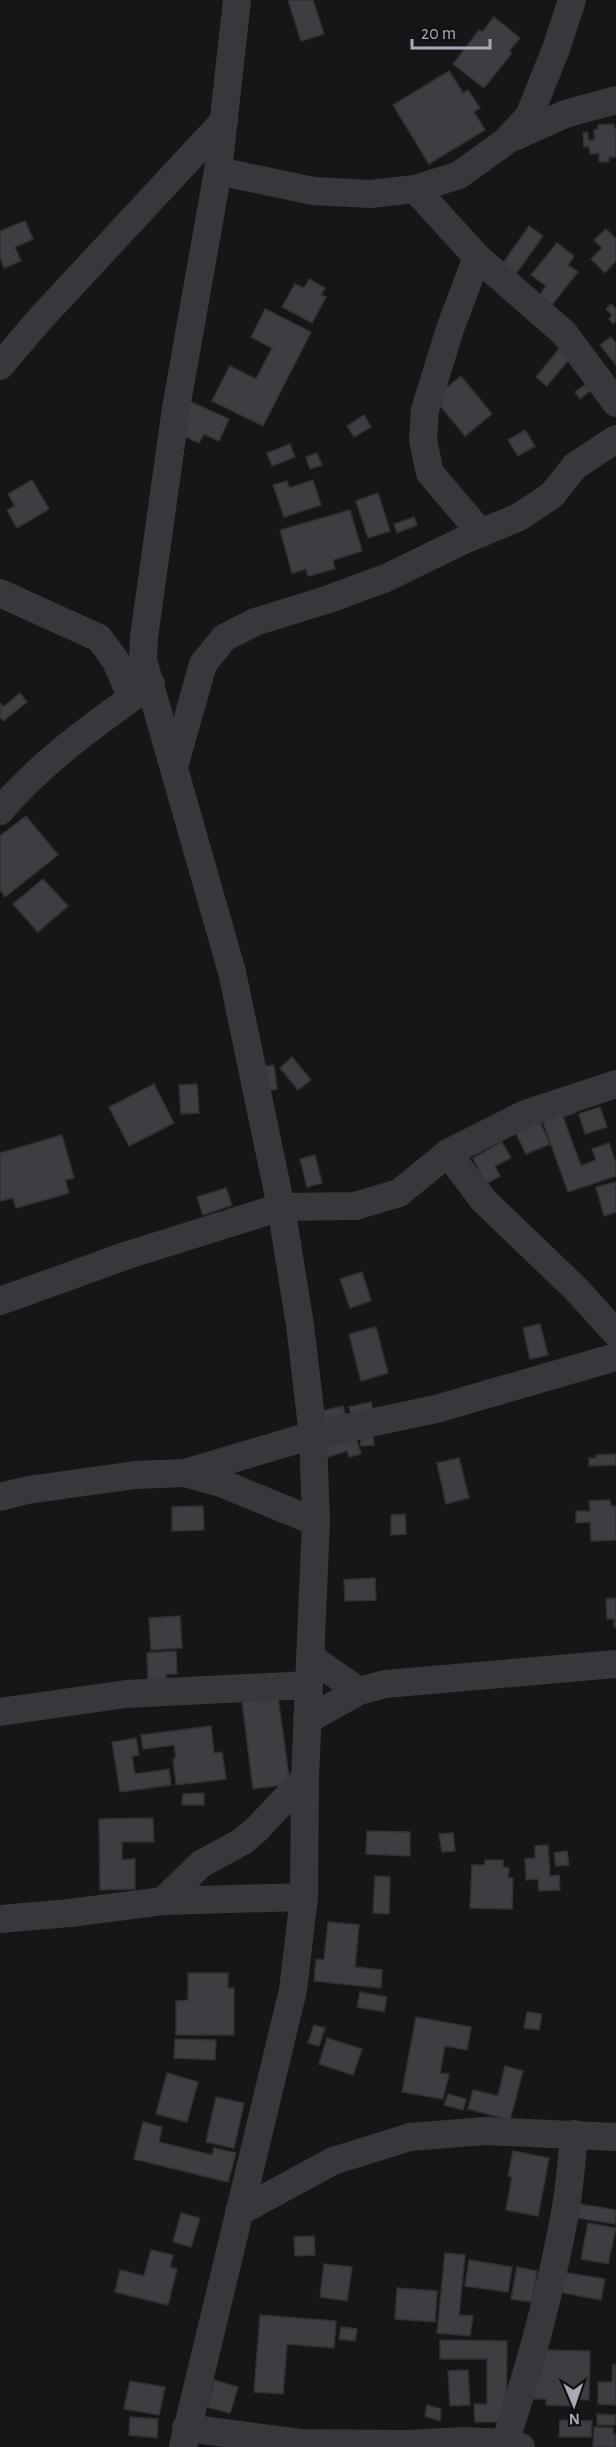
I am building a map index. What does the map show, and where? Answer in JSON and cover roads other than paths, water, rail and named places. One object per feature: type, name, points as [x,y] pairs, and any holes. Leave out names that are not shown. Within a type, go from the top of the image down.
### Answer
[{"type":"street","points":[[0,811],[17,791],[54,758],[141,690],[144,637],[180,387],[218,171],[237,0]]},
{"type":"street","points":[[506,141],[529,116],[556,49],[572,0]]},
{"type":"street","points":[[218,171],[313,191],[370,194],[415,189],[459,175],[506,141],[564,114],[616,100]]},
{"type":"street","points":[[0,366],[40,319],[224,121]]},
{"type":"street","points":[[415,189],[477,257],[564,333],[616,403]]},
{"type":"street","points":[[477,257],[450,329],[425,410],[423,440],[430,473],[480,533]]},
{"type":"street","points":[[174,769],[203,664],[224,638],[255,622],[386,578],[519,517],[552,495],[575,466],[616,439]]},
{"type":"street","points":[[0,593],[99,638],[141,690],[174,769],[232,972],[281,1207],[300,1325],[313,1435],[316,1522],[305,1778],[304,1896],[293,1990],[184,2438],[300,2443],[405,2444],[464,2441],[513,2445],[526,2377],[543,2313],[566,2206],[574,2134]]},
{"type":"street","points":[[0,1301],[128,1255],[281,1207],[355,1206],[399,1192],[448,1153],[525,1114],[616,1084]]},
{"type":"street","points":[[448,1153],[484,1201],[577,1290],[616,1333]]},
{"type":"street","points":[[0,1497],[28,1490],[135,1474],[185,1473],[313,1435],[436,1409],[616,1357]]},
{"type":"street","points":[[185,1473],[221,1483],[316,1522]]},
{"type":"street","points":[[308,1720],[358,1691],[385,1684],[616,1664]]},
{"type":"street","points":[[0,1712],[309,1671],[358,1691]]},
{"type":"street","points":[[164,1900],[201,1864],[243,1841],[305,1778]]},
{"type":"street","points":[[0,1919],[70,1913],[164,1900],[304,1896]]},
{"type":"street","points":[[239,2212],[333,2162],[410,2137],[485,2131],[616,2137]]}]
